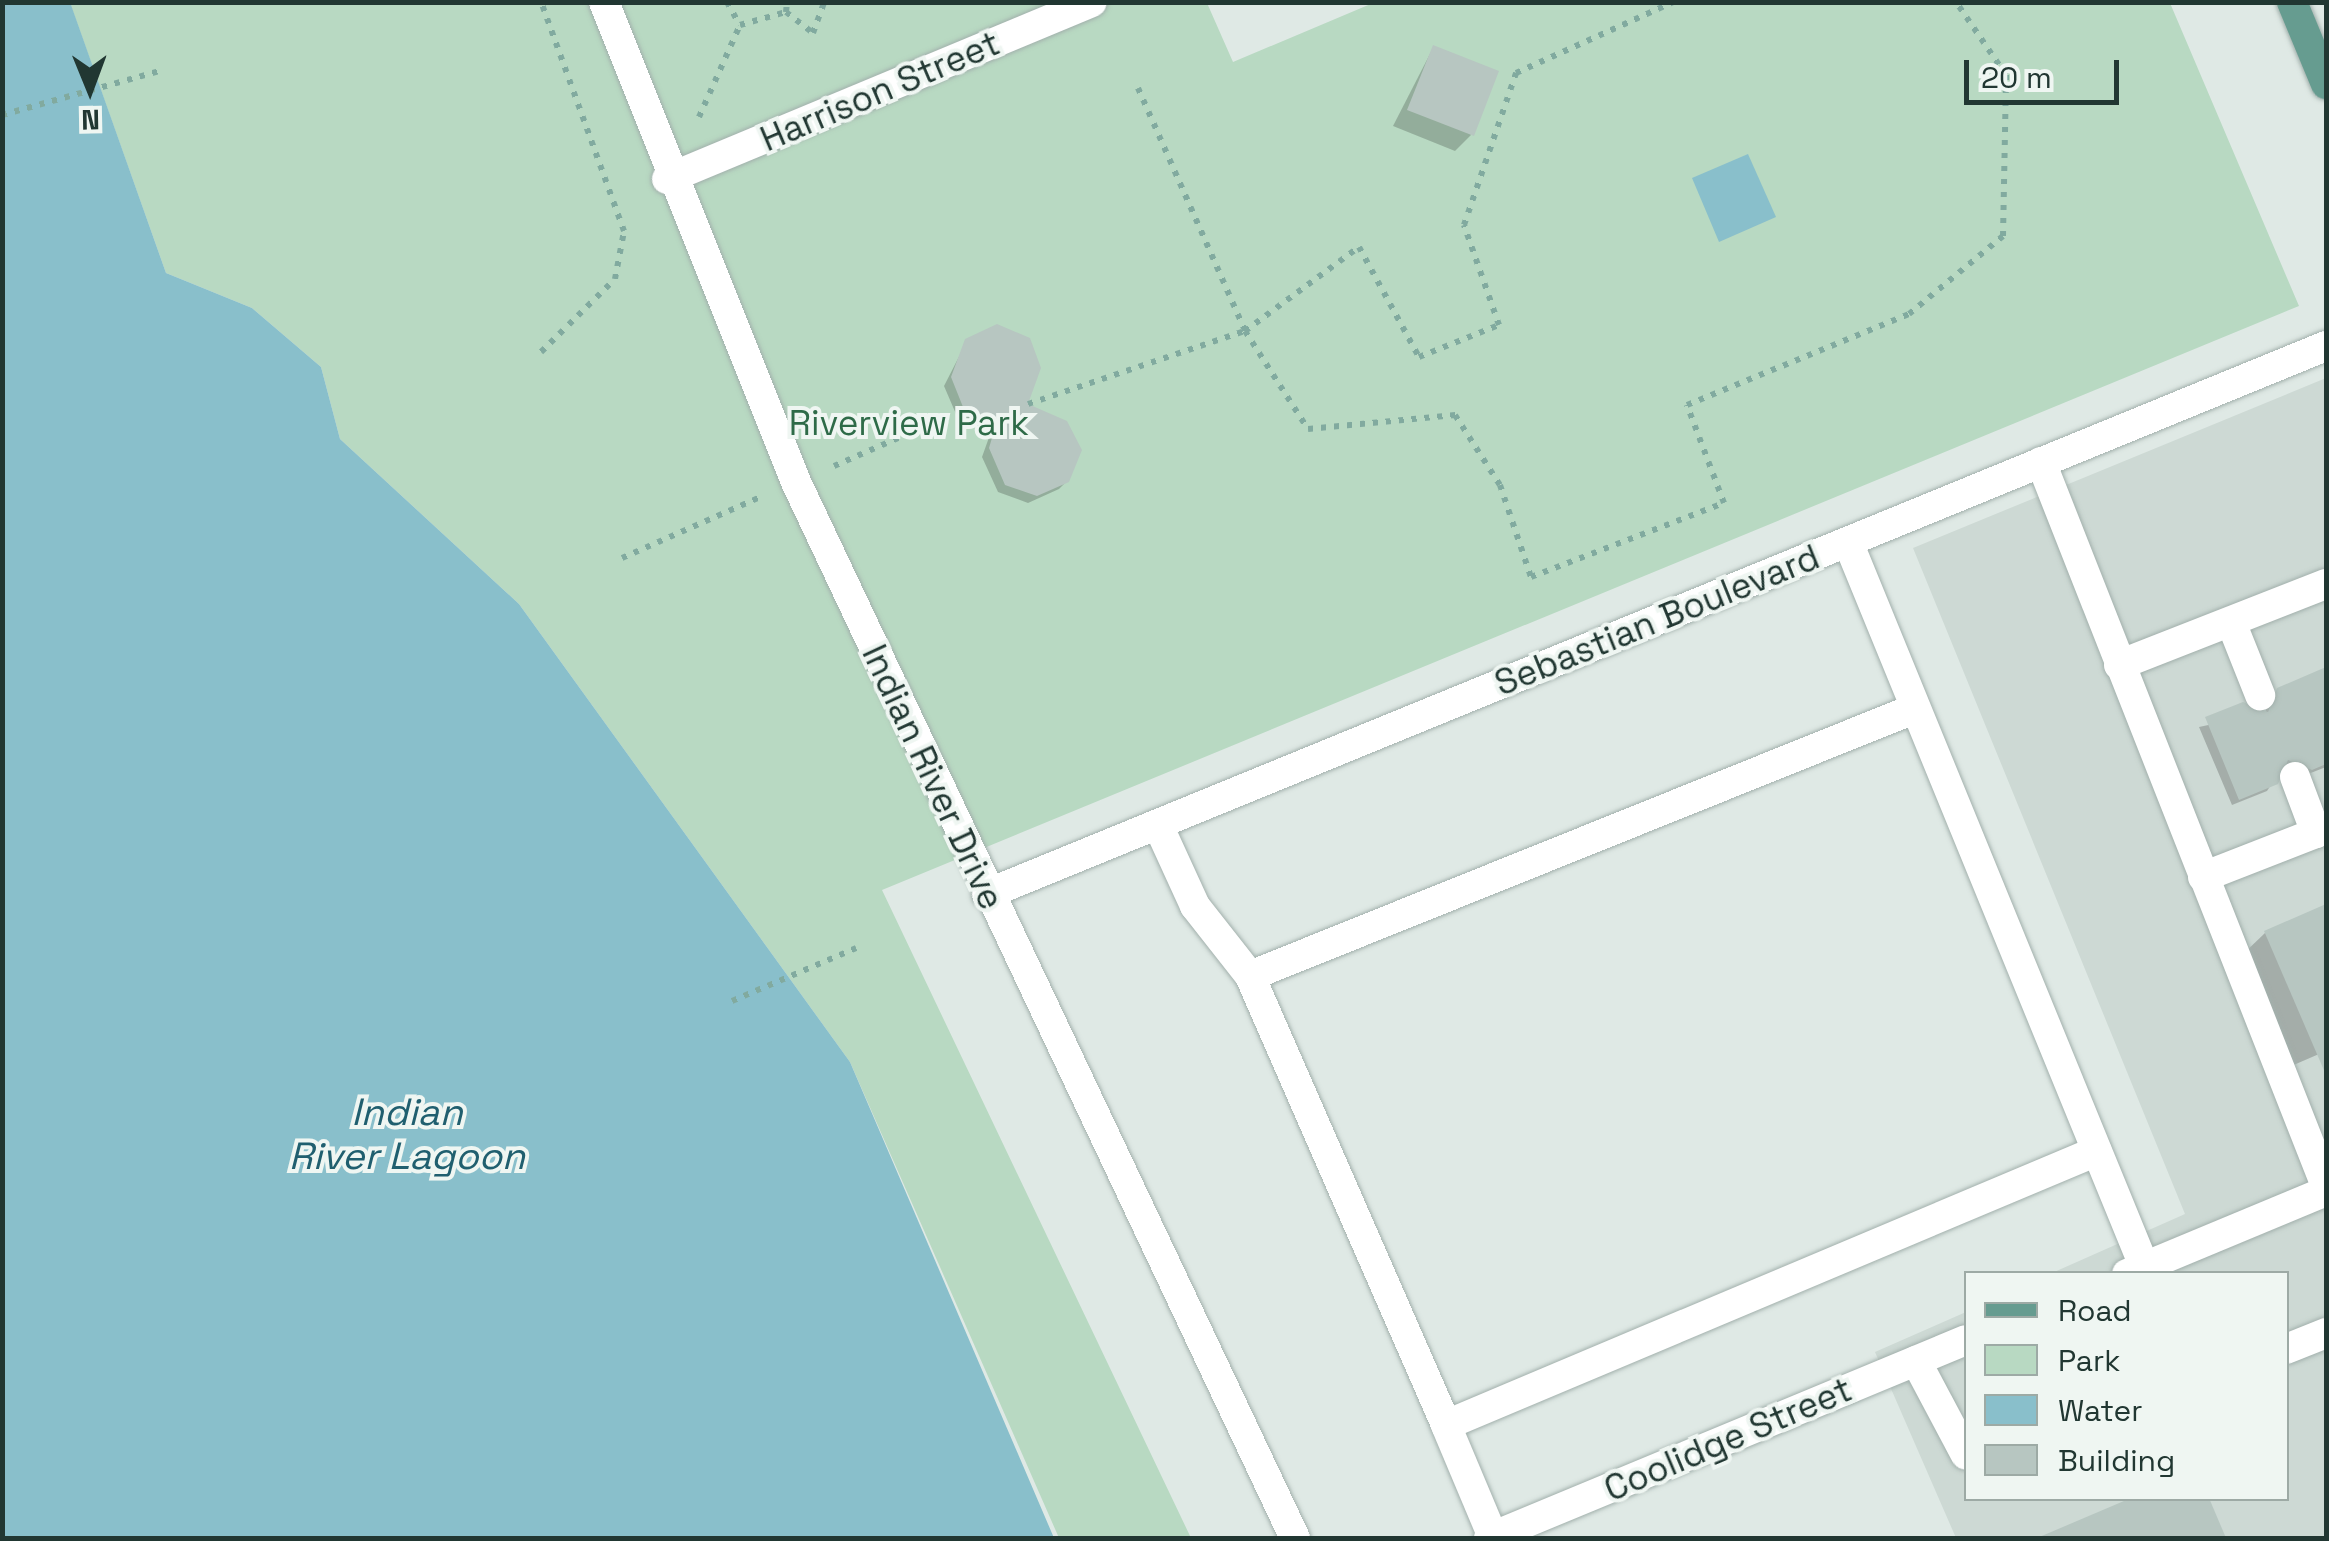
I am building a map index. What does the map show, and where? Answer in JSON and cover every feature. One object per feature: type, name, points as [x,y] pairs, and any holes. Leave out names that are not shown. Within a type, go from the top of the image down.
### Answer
[{"type":"main road","points":[[2292,2],[2326,84]]},
{"type":"street","name":"Indian River Drive","points":[[604,2],[667,179],[987,894],[1294,1538]]},
{"type":"street","name":"Harrison Street","points":[[667,179],[1092,2]]},
{"type":"street","name":"Sebastian Boulevard","points":[[987,894],[2326,346]]},
{"type":"street","points":[[1848,542],[2097,1151],[2136,1270],[2326,1189],[2041,462]]},
{"type":"street","points":[[2119,665],[2324,591]]},
{"type":"street","points":[[2232,622],[2260,695]]},
{"type":"street","points":[[1250,976],[1914,709]]},
{"type":"street","points":[[2203,877],[2321,831],[2295,777]]},
{"type":"street","points":[[1158,824],[1195,906],[1250,976],[1446,1424],[1491,1538]]},
{"type":"street","points":[[1446,1424],[2097,1151]]},
{"type":"street","points":[[2289,1349],[2326,1334]]},
{"type":"street","name":"Coolidge Street","points":[[1491,1538],[1964,1341]]},
{"type":"street","points":[[1916,1361],[1964,1452]]},
{"type":"path","points":[[541,352],[614,279],[624,231],[542,2]]},
{"type":"path","points":[[727,2],[740,25]]},
{"type":"path","points":[[786,12],[788,2]]},
{"type":"path","points":[[786,12],[813,33],[824,2]]},
{"type":"path","points":[[1028,404],[1245,331],[1359,247],[1419,357],[1499,325],[1464,225],[1516,73],[1673,2]]},
{"type":"path","points":[[1138,88],[1245,331],[1308,428],[1455,415],[1500,485],[1531,577],[1724,504],[1686,405],[1909,314],[2002,236],[2006,75],[1956,2]]},
{"type":"path","points":[[740,25],[786,12]]},
{"type":"path","points":[[699,117],[740,25]]},
{"type":"path","points":[[2,115],[160,71]]},
{"type":"path","points":[[824,470],[944,418],[998,421]]},
{"type":"path","points":[[622,558],[773,492]]},
{"type":"path","points":[[732,1001],[856,948]]},
{"type":"shaded area","points":[[2326,378],[2326,1538],[1956,1538],[1875,1352],[1964,1313],[1964,1501],[2289,1501],[2289,1271],[2057,1271],[2185,1214],[1913,548]]},
{"type":"green space","name":"Riverview Park","points":[[70,3],[1207,3],[1233,62],[1373,3],[2170,3],[2299,306],[882,890],[1191,1538],[1059,1538],[850,1062],[519,604],[340,439],[321,367],[252,308],[166,273]]},
{"type":"water","name":"Indian River Lagoon","points":[[70,2],[166,273],[252,308],[321,367],[340,439],[519,604],[850,1062],[1054,1538],[3,1538],[2,3]]},
{"type":"water","points":[[1748,154],[1776,217],[1719,242],[1692,178]]},
{"type":"building","points":[[1433,45],[1499,71],[1474,136],[1407,110]]},
{"type":"building","points":[[997,324],[1030,338],[1041,368],[1028,404],[1067,421],[1082,450],[1069,482],[1037,496],[1005,485],[989,448],[997,421],[963,407],[951,377],[965,339]]},
{"type":"building","points":[[2326,667],[2326,764],[2312,770],[2288,760],[2278,784],[2239,800],[2205,717],[2243,702],[2268,712],[2277,688]]},
{"type":"building","points":[[2326,904],[2326,1075],[2264,931]]},
{"type":"building","points":[[2124,1501],[2210,1501],[2226,1538],[2037,1538]]}]
